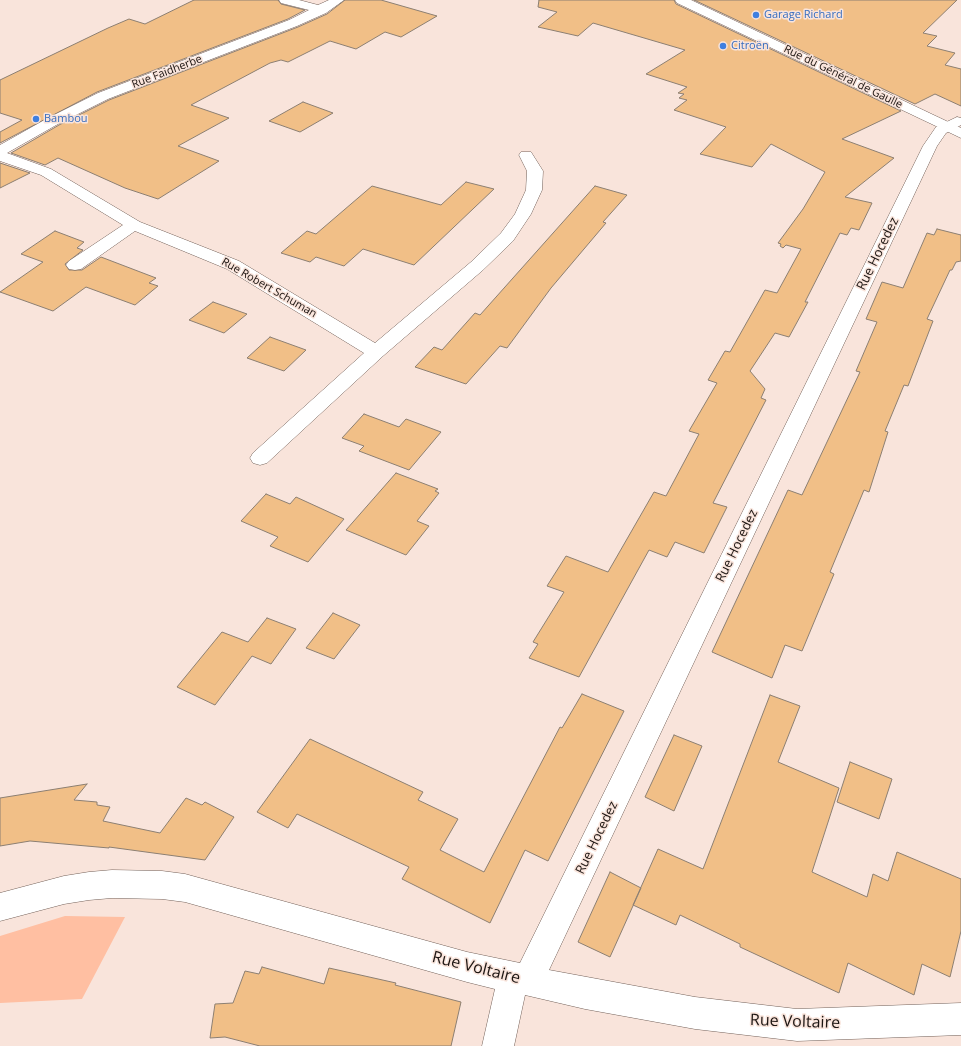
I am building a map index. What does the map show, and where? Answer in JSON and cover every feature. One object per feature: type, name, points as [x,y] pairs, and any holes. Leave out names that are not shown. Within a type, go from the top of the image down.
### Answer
[{"type":"street","points":[[285,0],[322,10]]},
{"type":"street","name":"Rue Faidherbe","points":[[0,151],[53,121],[103,96],[293,23],[322,10],[338,0]]},
{"type":"street","name":"Rue du Général de Gaulle","points":[[681,0],[956,126]]},
{"type":"street","name":"Rue du Général de Gaulle","points":[[701,0],[956,126]]},
{"type":"street","name":"Rue Hocedez","points":[[498,1046],[520,980],[930,146],[937,134],[956,126]]},
{"type":"street","points":[[260,458],[376,352],[477,266],[507,237],[523,214],[534,190],[535,171],[526,155]]},
{"type":"street","name":"Rue Robert Schuman","points":[[0,156],[46,172],[134,226],[233,265],[376,352]]},
{"type":"street","points":[[75,265],[134,226]]},
{"type":"street","name":"Rue Voltaire","points":[[0,907],[64,890],[89,886],[137,884],[170,886],[208,894],[467,967],[520,980],[694,1013],[782,1024],[831,1025],[961,1019]]},
{"type":"shaded area","points":[[65,916],[125,917],[82,999],[0,1003],[0,936]]},
{"type":"building","points":[[194,0],[278,0],[281,4],[305,10],[288,19],[97,92],[0,143],[0,132],[22,120],[0,113],[0,80],[129,19],[145,24]]},
{"type":"building","points":[[345,0],[381,0],[437,16],[401,37],[385,32],[356,49],[330,41],[288,62],[281,60],[270,63],[191,105],[229,118],[178,146],[219,161],[158,199],[125,188],[58,158],[45,165],[11,153],[59,125],[109,100],[298,27],[327,14]]},
{"type":"building","points":[[539,0],[674,0],[676,4],[901,111],[842,139],[894,158],[845,197],[872,203],[859,230],[851,228],[847,235],[840,233],[805,302],[808,302],[789,337],[775,333],[750,371],[765,389],[761,398],[766,400],[713,503],[727,507],[704,553],[675,542],[667,557],[649,550],[579,677],[529,658],[538,644],[533,642],[564,592],[547,586],[566,556],[608,572],[654,492],[666,496],[699,434],[689,431],[717,383],[708,380],[725,351],[730,352],[765,290],[777,293],[801,249],[786,245],[783,248],[780,246],[781,244],[778,243],[803,209],[825,172],[771,144],[752,167],[700,154],[726,127],[674,110],[687,100],[679,98],[684,94],[678,93],[687,87],[646,74],[685,50],[593,23],[578,36],[538,27],[557,12],[538,7]]},
{"type":"building","points":[[694,0],[957,0],[923,33],[937,36],[927,46],[955,53],[945,65],[961,69],[961,106],[935,94],[915,104]]},
{"type":"building","points":[[303,102],[333,113],[300,132],[269,121]]},
{"type":"building","points":[[0,163],[30,173],[0,188]]},
{"type":"building","points":[[466,182],[494,189],[414,265],[363,249],[344,266],[316,257],[310,262],[281,253],[307,231],[316,234],[372,186],[441,205]]},
{"type":"building","points":[[595,186],[627,195],[603,222],[606,223],[551,288],[507,348],[500,346],[466,384],[415,367],[434,347],[442,350],[475,313],[480,315]]},
{"type":"building","points":[[937,229],[961,235],[961,261],[956,262],[952,270],[950,270],[927,319],[933,321],[908,386],[904,385],[885,431],[888,432],[869,492],[864,490],[830,572],[834,574],[802,651],[785,645],[772,678],[712,652],[788,490],[802,495],[860,372],[856,371],[877,322],[866,319],[882,282],[903,288],[927,233],[934,235]]},
{"type":"building","points":[[55,231],[84,242],[77,248],[83,250],[65,264],[69,270],[82,270],[101,257],[156,278],[149,283],[158,286],[135,305],[86,287],[53,311],[0,292],[43,262],[21,254]]},
{"type":"building","points":[[213,302],[247,314],[224,333],[189,320]]},
{"type":"building","points":[[270,337],[306,350],[284,371],[247,358]]},
{"type":"building","points":[[364,414],[399,427],[406,419],[441,432],[409,470],[359,451],[364,446],[342,438]]},
{"type":"building","points":[[396,473],[438,489],[435,491],[439,493],[417,521],[429,526],[406,555],[346,530]]},
{"type":"building","points":[[266,494],[290,504],[296,497],[344,519],[308,562],[270,546],[278,537],[241,521]]},
{"type":"building","points":[[333,613],[360,625],[334,659],[306,648]]},
{"type":"building","points":[[267,618],[296,629],[271,664],[252,656],[215,705],[177,687],[222,632],[248,642]]},
{"type":"building","points":[[582,694],[624,711],[548,861],[525,850],[490,923],[402,879],[409,867],[297,814],[288,828],[257,812],[310,739],[423,792],[418,800],[458,819],[440,850],[484,872],[560,727],[562,728]]},
{"type":"building","points":[[770,695],[800,706],[778,762],[839,788],[812,872],[867,897],[873,874],[888,881],[897,852],[961,879],[961,931],[950,977],[922,964],[914,995],[848,963],[839,993],[740,947],[740,944],[680,915],[676,925],[633,905],[658,849],[703,869]]},
{"type":"building","points":[[674,735],[702,746],[674,811],[645,797]]},
{"type":"building","points":[[850,762],[892,779],[879,819],[837,802]]},
{"type":"building","points":[[87,784],[74,800],[97,802],[97,805],[110,807],[103,821],[160,833],[186,798],[202,805],[205,802],[234,817],[205,860],[109,847],[30,841],[0,846],[0,798]]},
{"type":"building","points":[[610,872],[641,888],[610,957],[578,942]]},
{"type":"building","points":[[262,967],[324,984],[329,968],[396,983],[395,985],[461,1002],[451,1046],[260,1046],[225,1037],[210,1038],[215,1004],[233,1003],[245,971],[259,974]]},
{"type":"place","name":"Garage Richard","points":[[756,15]]},
{"type":"place","name":"Citroën","points":[[723,46]]},
{"type":"place","name":"Bambou","points":[[36,119]]}]
